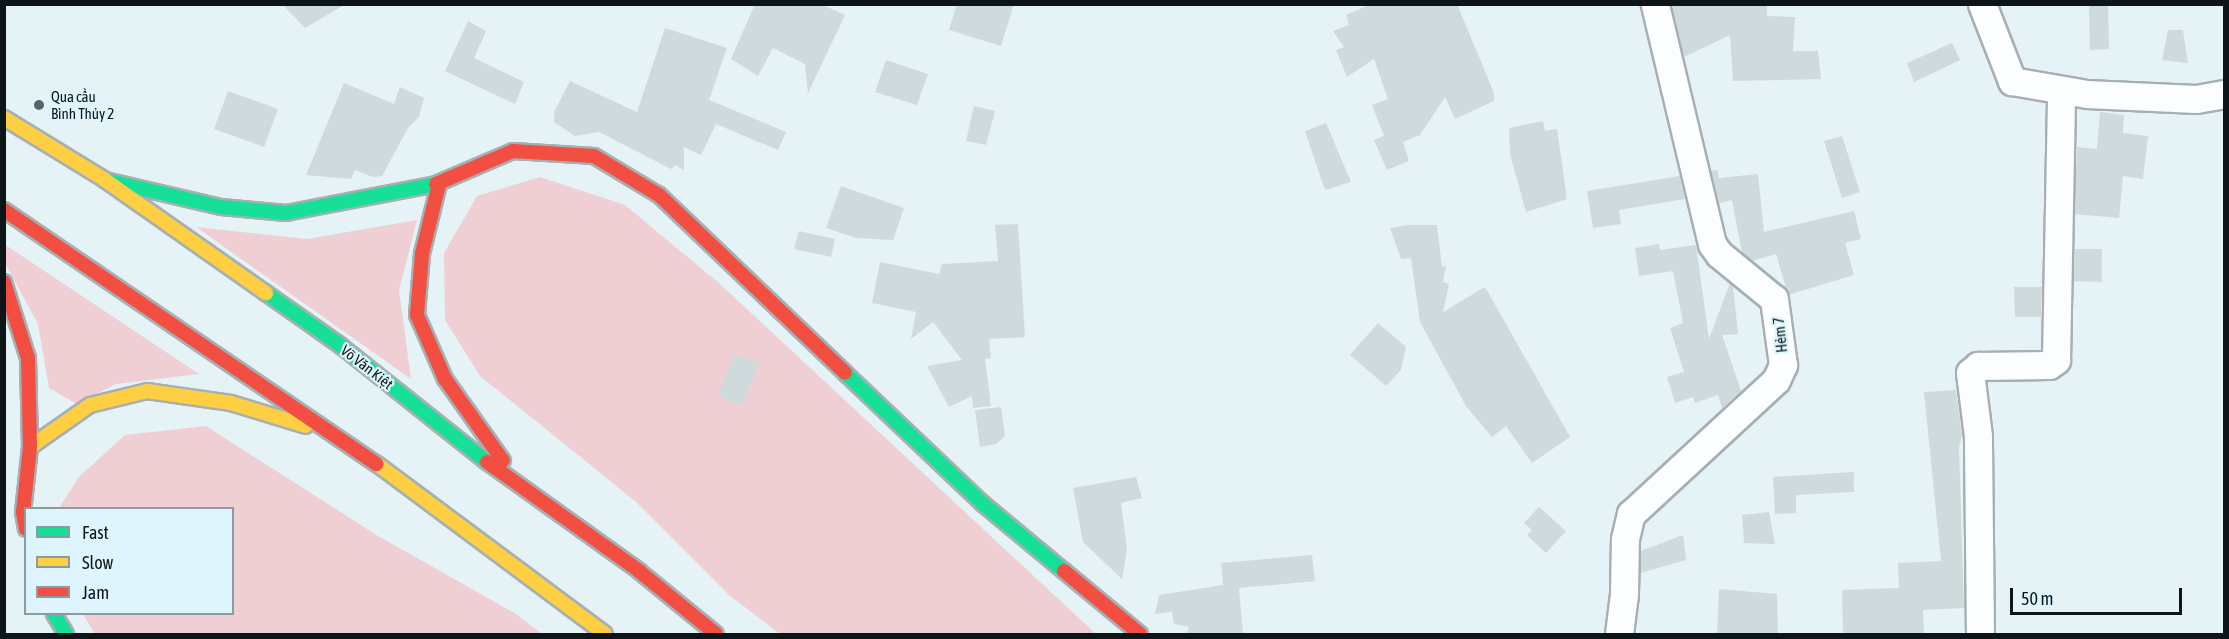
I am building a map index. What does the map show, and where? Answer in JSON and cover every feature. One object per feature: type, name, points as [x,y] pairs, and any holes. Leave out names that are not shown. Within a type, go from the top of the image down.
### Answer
[{"type":"main road","name":"Võ Văn Kiệt","points":[[4,118],[105,180],[341,346],[526,493],[639,571],[716,634]]},
{"type":"main road","points":[[105,180],[221,207],[286,213],[439,184],[513,151],[594,156],[659,195],[982,503],[1140,634]]},
{"type":"main road","points":[[439,184],[422,254],[417,315],[445,379],[526,493]]},
{"type":"main road","points":[[4,210],[339,436],[605,634]]},
{"type":"main road","points":[[4,282],[28,358],[30,447],[22,512],[24,520]]},
{"type":"main road","points":[[30,447],[90,405],[147,391],[231,403],[339,436]]},
{"type":"main road","points":[[55,615],[66,634]]},
{"type":"street","name":"Hẻm 7","points":[[1619,634],[1624,594],[1625,540],[1631,514],[1776,381],[1783,365],[1774,298],[1719,254],[1712,244],[1655,4]]},
{"type":"street","points":[[1982,4],[2012,81],[2061,90],[2196,99],[2224,94]]},
{"type":"street","points":[[1980,634],[1978,436],[1970,373],[1977,366],[2056,363],[2061,90]]},
{"type":"shaded area","points":[[540,177],[625,205],[720,284],[1096,634],[780,634],[729,595],[635,501],[480,376],[445,320],[444,253],[477,196]]},
{"type":"shaded area","points":[[417,220],[399,290],[411,379],[196,227],[307,239]]},
{"type":"shaded area","points":[[4,244],[199,374],[116,384],[77,404],[49,388],[38,324],[5,263]]},
{"type":"shaded area","points":[[206,426],[378,536],[516,614],[542,634],[95,634],[84,615],[234,615],[234,507],[60,507],[79,477],[125,435]]},
{"type":"building","points":[[282,4],[346,4],[305,28]]},
{"type":"building","points":[[755,4],[821,4],[845,15],[808,93],[805,64],[773,48],[758,76],[731,59]]},
{"type":"building","points":[[957,4],[1014,4],[1001,46],[949,30]]},
{"type":"building","points":[[1371,4],[1457,4],[1494,93],[1494,101],[1455,119],[1445,97],[1420,135],[1403,142],[1409,161],[1387,170],[1374,140],[1384,136],[1372,105],[1388,99],[1374,59],[1347,77],[1336,50],[1344,47],[1333,31],[1349,25],[1346,15]]},
{"type":"building","points":[[1671,4],[1767,4],[1767,16],[1795,17],[1793,51],[1818,51],[1821,79],[1733,81],[1730,35],[1684,57]]},
{"type":"building","points":[[2089,4],[2108,4],[2109,49],[2090,50]]},
{"type":"building","points":[[468,21],[486,31],[474,58],[524,82],[515,104],[445,71]]},
{"type":"building","points":[[665,28],[727,48],[709,100],[786,132],[778,150],[716,124],[701,155],[684,147],[684,170],[675,165],[671,169],[599,132],[575,136],[554,122],[554,112],[570,81],[637,112]]},
{"type":"building","points":[[2168,30],[2183,30],[2188,63],[2162,60]]},
{"type":"building","points":[[1952,43],[1960,60],[1914,82],[1907,63]]},
{"type":"building","points":[[886,60],[928,74],[917,105],[875,92]]},
{"type":"building","points":[[344,83],[394,104],[400,87],[424,98],[419,117],[408,128],[382,176],[373,177],[355,170],[351,179],[306,175]]},
{"type":"building","points":[[228,91],[278,109],[264,147],[214,129]]},
{"type":"building","points":[[974,106],[995,111],[986,145],[966,141]]},
{"type":"building","points":[[2100,112],[2124,115],[2123,133],[2148,136],[2143,179],[2123,176],[2119,218],[2074,214],[2077,147],[2097,149]]},
{"type":"building","points":[[1543,121],[1545,131],[1557,129],[1567,199],[1526,212],[1510,154],[1509,128]]},
{"type":"building","points":[[1326,123],[1351,182],[1325,190],[1305,131]]},
{"type":"building","points":[[1842,136],[1860,192],[1842,198],[1824,141]]},
{"type":"building","points":[[1717,170],[1719,178],[1758,174],[1764,232],[1854,211],[1861,239],[1845,243],[1854,275],[1788,295],[1776,254],[1752,261],[1742,253],[1732,200],[1719,203],[1711,171]]},
{"type":"building","points":[[1680,176],[1685,199],[1619,210],[1621,224],[1593,228],[1587,191]]},
{"type":"building","points":[[841,186],[904,208],[893,240],[856,238],[826,228]]},
{"type":"building","points":[[1018,224],[1025,337],[989,339],[991,358],[985,359],[991,406],[973,408],[972,396],[949,407],[927,366],[962,360],[933,322],[911,339],[916,312],[872,303],[880,262],[939,274],[942,264],[998,261],[995,225]]},
{"type":"building","points":[[1408,225],[1437,225],[1442,267],[1446,266],[1443,282],[1449,284],[1443,312],[1485,287],[1570,437],[1532,463],[1506,426],[1492,437],[1466,406],[1420,322],[1411,258],[1401,259],[1390,228]]},
{"type":"building","points":[[799,231],[835,239],[831,257],[794,249]]},
{"type":"building","points":[[1659,244],[1660,250],[1696,245],[1709,339],[1730,283],[1733,286],[1738,334],[1722,335],[1741,391],[1722,408],[1718,395],[1695,403],[1693,397],[1675,403],[1667,377],[1684,372],[1670,328],[1683,323],[1673,271],[1639,276],[1635,248]]},
{"type":"building","points":[[2074,249],[2102,249],[2102,282],[2073,281]]},
{"type":"building","points":[[2014,287],[2042,287],[2041,317],[2015,317]]},
{"type":"building","points":[[1378,323],[1406,347],[1401,370],[1386,386],[1350,355]]},
{"type":"building","points":[[734,354],[759,363],[742,406],[717,396]]},
{"type":"building","points":[[1956,390],[1962,435],[1959,448],[1964,608],[1923,610],[1924,634],[1843,634],[1842,590],[1899,588],[1898,563],[1941,561],[1924,392]]},
{"type":"building","points":[[1001,407],[1005,436],[996,444],[980,447],[975,410]]},
{"type":"building","points":[[1854,472],[1854,492],[1796,495],[1796,513],[1775,514],[1773,477]]},
{"type":"building","points":[[1136,477],[1142,498],[1121,503],[1127,550],[1122,579],[1083,542],[1073,488]]},
{"type":"building","points":[[1539,507],[1566,531],[1546,553],[1527,535],[1532,530],[1524,523]]},
{"type":"building","points":[[1769,512],[1775,544],[1744,543],[1742,515]]},
{"type":"building","points":[[1683,535],[1686,560],[1640,573],[1641,551]]},
{"type":"building","points":[[1312,555],[1315,581],[1239,588],[1243,634],[1186,634],[1189,627],[1174,624],[1172,612],[1155,614],[1159,595],[1223,585],[1221,563]]},
{"type":"building","points":[[1719,589],[1777,594],[1778,634],[1717,634]]},
{"type":"traffic: fast","points":[[105,180],[221,207],[286,213],[436,184]]},
{"type":"traffic: fast","points":[[266,293],[341,346],[487,462]]},
{"type":"traffic: fast","points":[[845,373],[982,503],[1064,571]]},
{"type":"traffic: fast","points":[[55,615],[66,634]]},
{"type":"traffic: slow","points":[[4,118],[105,180],[266,293]]},
{"type":"traffic: slow","points":[[30,447],[90,405],[147,391],[231,403],[306,426]]},
{"type":"traffic: slow","points":[[377,464],[605,634]]},
{"type":"traffic: jam","points":[[436,184],[513,151],[594,156],[659,195],[845,373]]},
{"type":"traffic: jam","points":[[439,184],[422,254],[417,315],[445,379],[503,461]]},
{"type":"traffic: jam","points":[[4,210],[377,464]]},
{"type":"traffic: jam","points":[[4,282],[28,358],[30,447],[24,518]]},
{"type":"traffic: jam","points":[[487,462],[639,571],[716,634]]},
{"type":"traffic: jam","points":[[1064,571],[1140,634]]},
{"type":"place","name":"Qua cầu Bình Thủy 2","points":[[39,105]]}]
